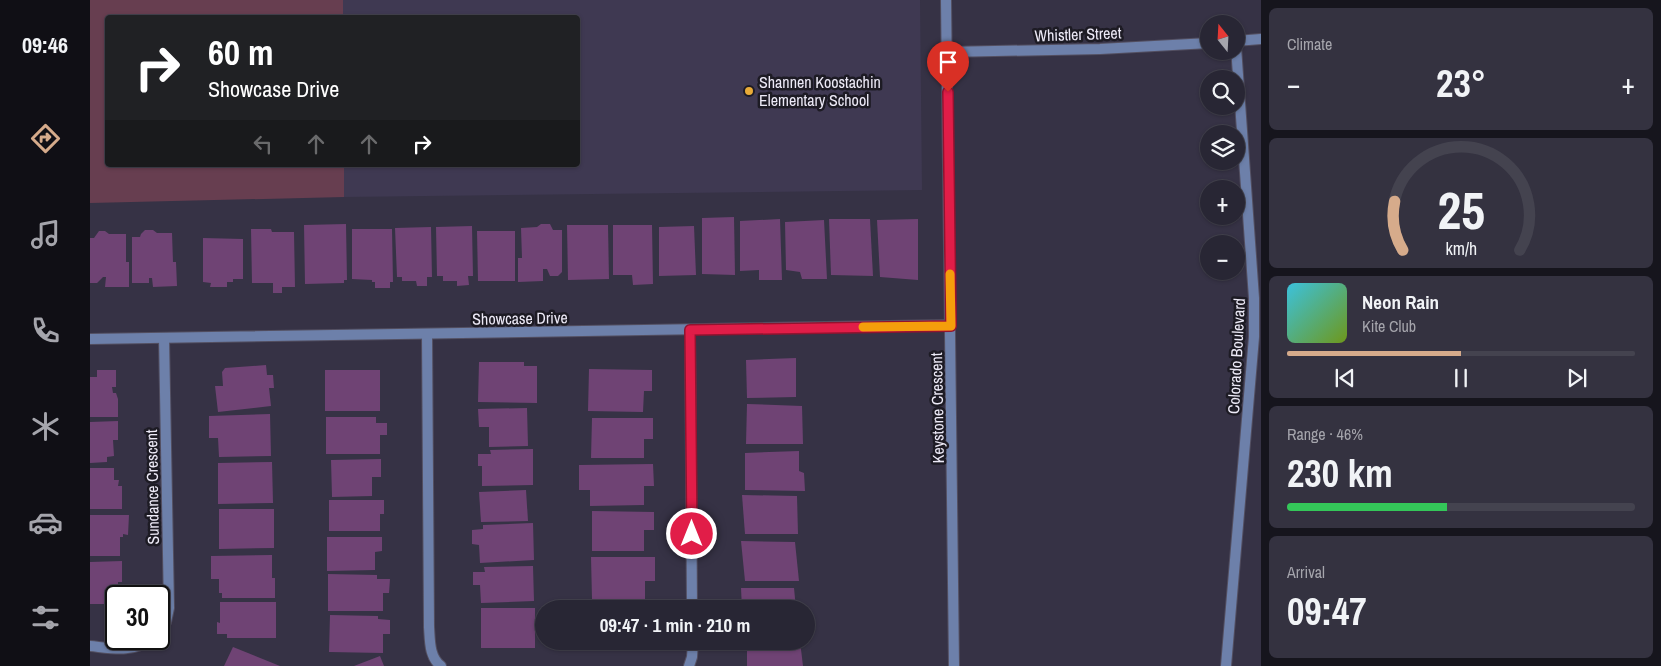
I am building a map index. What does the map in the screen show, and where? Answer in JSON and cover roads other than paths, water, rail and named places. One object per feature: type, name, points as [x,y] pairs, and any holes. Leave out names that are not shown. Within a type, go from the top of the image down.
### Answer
[{"type":"street","name":"Keystone Crescent","points":[[946,0],[954,666]]},
{"type":"street","points":[[1245,40],[1261,39]]},
{"type":"street","name":"Whistler Street","points":[[947,52],[1100,49],[1200,43]]},
{"type":"street","name":"Colorado Boulevard","points":[[1226,666],[1254,337],[1254,298],[1237,60]]},
{"type":"street","name":"Showcase Drive","points":[[90,339],[951,326]]},
{"type":"street","points":[[690,330],[692,600]]},
{"type":"street","points":[[427,334],[429,627],[430,647],[437,663],[441,666]]},
{"type":"street","name":"Sundance Crescent","points":[[164,338],[169,585]]},
{"type":"street","points":[[90,646],[105,647]]},
{"type":"street","points":[[689,666],[692,650]]},
{"type":"place","name":"Shannen Koostachin Elementary School","points":[[749,91]]}]
